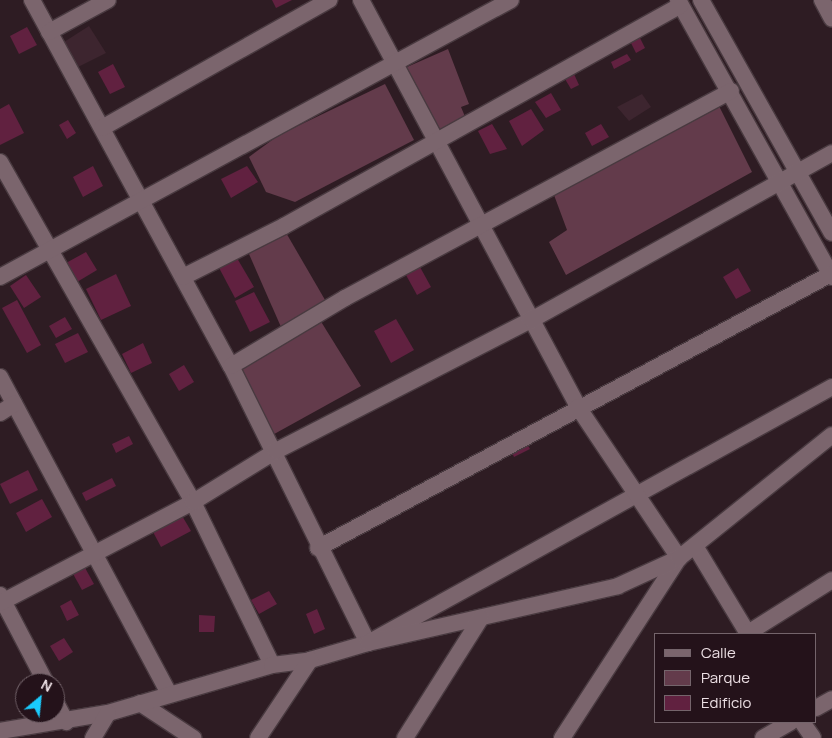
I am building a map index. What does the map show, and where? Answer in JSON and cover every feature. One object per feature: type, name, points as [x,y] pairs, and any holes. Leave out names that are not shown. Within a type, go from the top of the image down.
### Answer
[{"type":"street","points":[[32,0],[276,452],[318,548],[368,643]]},
{"type":"street","points":[[50,32],[108,0]]},
{"type":"street","points":[[102,128],[328,0]]},
{"type":"street","points":[[361,0],[434,141],[578,407],[634,496],[679,558]]},
{"type":"street","points":[[0,277],[49,248],[142,201],[395,65],[511,0]]},
{"type":"street","points":[[701,0],[832,232]]},
{"type":"street","points":[[822,0],[832,19]]},
{"type":"street","points":[[183,277],[284,226],[679,3],[732,91],[831,276],[578,407],[318,548]]},
{"type":"street","points":[[231,366],[481,225],[732,91]]},
{"type":"street","points":[[41,673],[1,600],[193,502],[276,452],[531,320],[782,183],[832,153]]},
{"type":"street","points":[[0,162],[193,502],[272,665]]},
{"type":"street","points":[[0,377],[92,554],[170,694]]},
{"type":"street","points":[[368,643],[832,387]]},
{"type":"street","points":[[0,413],[14,404]]},
{"type":"street","points":[[0,731],[66,722],[108,713],[272,665],[310,660],[368,643],[618,586],[679,558],[832,435]]},
{"type":"street","points":[[695,546],[747,633]]},
{"type":"street","points":[[562,738],[679,558]]},
{"type":"street","points":[[750,633],[832,580]]},
{"type":"street","points":[[405,738],[481,618]]},
{"type":"street","points":[[258,738],[310,660]]},
{"type":"street","points":[[817,707],[832,699]]},
{"type":"street","points":[[140,703],[193,738]]},
{"type":"street","points":[[93,738],[108,713]]},
{"type":"street","points":[[762,738],[790,723]]},
{"type":"street","points":[[803,723],[813,738]]},
{"type":"shaded area","points":[[89,26],[106,53],[78,67],[64,42]]},
{"type":"shaded area","points":[[642,94],[651,107],[629,121],[617,107]]},
{"type":"green space","points":[[448,49],[469,104],[461,107],[466,119],[437,132],[402,76],[407,67]]},
{"type":"green space","points":[[385,84],[414,140],[295,202],[266,192],[249,157],[279,135]]},
{"type":"green space","points":[[718,104],[752,172],[566,275],[549,242],[567,230],[554,195]]},
{"type":"green space","points":[[285,231],[328,305],[281,327],[249,254]]},
{"type":"green space","points":[[320,320],[361,386],[267,438],[233,368]]},
{"type":"building","points":[[272,0],[292,0],[276,8]]},
{"type":"building","points":[[27,27],[37,45],[19,54],[10,36]]},
{"type":"building","points":[[639,36],[645,48],[636,53],[630,41]]},
{"type":"building","points":[[627,54],[631,60],[614,69],[611,62]]},
{"type":"building","points":[[113,64],[125,87],[110,94],[98,72]]},
{"type":"building","points":[[574,74],[579,85],[571,89],[565,79]]},
{"type":"building","points":[[551,93],[561,110],[546,118],[535,102]]},
{"type":"building","points":[[9,104],[24,133],[0,145],[0,109]]},
{"type":"building","points":[[531,109],[544,130],[522,146],[509,121]]},
{"type":"building","points":[[68,120],[76,133],[67,139],[59,125]]},
{"type":"building","points":[[492,124],[507,149],[490,154],[478,131]]},
{"type":"building","points":[[601,124],[609,137],[592,146],[585,133]]},
{"type":"building","points":[[93,166],[103,186],[83,197],[73,177]]},
{"type":"building","points":[[247,166],[258,182],[231,198],[221,179]]},
{"type":"building","points":[[86,252],[97,270],[77,282],[66,263]]},
{"type":"building","points":[[234,253],[254,287],[235,298],[217,264]]},
{"type":"building","points":[[420,267],[431,287],[417,295],[406,275]]},
{"type":"building","points":[[738,268],[751,291],[736,299],[723,277]]},
{"type":"building","points":[[116,274],[131,306],[101,320],[86,289]]},
{"type":"building","points":[[26,275],[41,297],[24,308],[10,286]]},
{"type":"building","points":[[254,292],[270,322],[250,332],[235,301]]},
{"type":"building","points":[[17,300],[41,345],[27,353],[2,308]]},
{"type":"building","points":[[65,317],[72,329],[56,338],[49,326]]},
{"type":"building","points":[[396,319],[414,350],[391,363],[374,331]]},
{"type":"building","points":[[78,333],[88,352],[65,363],[55,344]]},
{"type":"building","points":[[143,343],[152,363],[131,373],[122,354]]},
{"type":"building","points":[[184,365],[194,382],[179,391],[169,374]]},
{"type":"building","points":[[129,436],[133,444],[116,453],[112,444]]},
{"type":"building","points":[[525,440],[530,449],[514,457],[510,448]]},
{"type":"building","points":[[28,470],[38,490],[10,504],[0,484]]},
{"type":"building","points":[[112,478],[116,486],[86,501],[82,493]]},
{"type":"building","points":[[42,499],[52,517],[26,532],[16,513]]},
{"type":"building","points":[[181,514],[191,531],[161,547],[152,530]]},
{"type":"building","points":[[84,566],[94,584],[82,590],[72,572]]},
{"type":"building","points":[[269,591],[277,604],[259,614],[251,600]]},
{"type":"building","points":[[71,600],[79,615],[67,621],[60,606]]},
{"type":"building","points":[[317,609],[325,629],[314,634],[306,614]]},
{"type":"building","points":[[199,615],[215,616],[214,632],[199,632]]},
{"type":"building","points":[[64,638],[73,652],[59,661],[50,646]]}]
